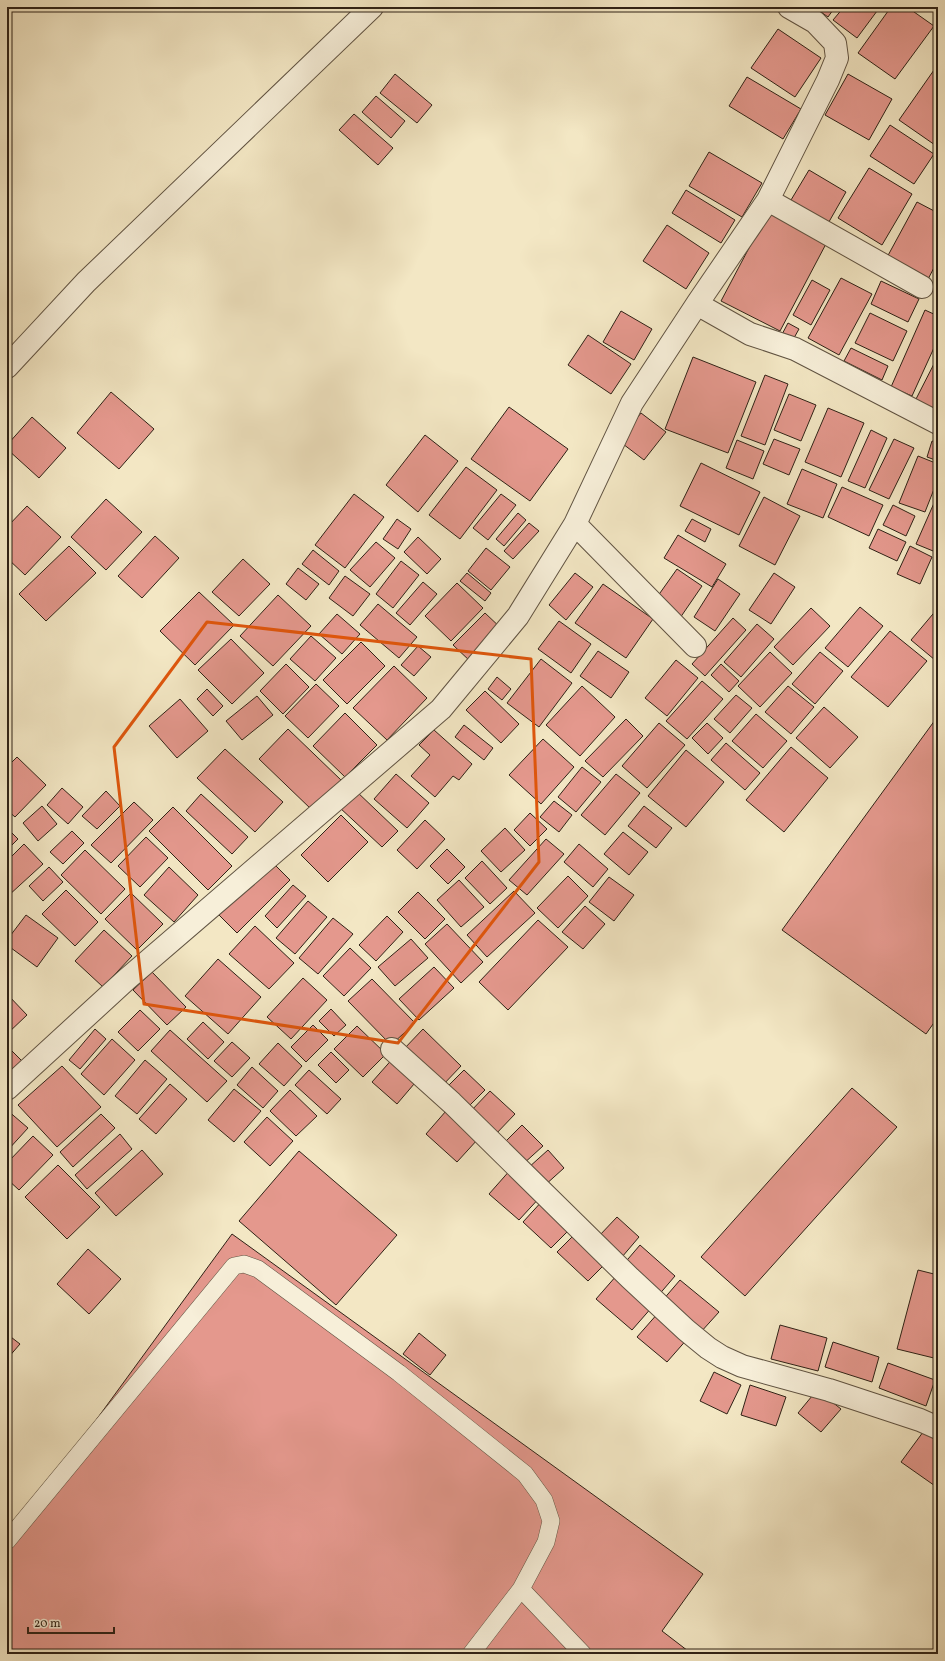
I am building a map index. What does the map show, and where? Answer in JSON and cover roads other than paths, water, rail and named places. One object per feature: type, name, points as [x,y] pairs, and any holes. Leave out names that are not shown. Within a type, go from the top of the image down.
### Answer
[{"type":"street","points":[[7,367],[86,282],[372,7]]},
{"type":"street","points":[[7,1090],[127,979],[441,709],[518,616],[575,524],[632,403],[768,200],[828,80],[837,58],[835,43],[815,22],[789,7]]},
{"type":"street","points":[[768,200],[922,287]]},
{"type":"street","points":[[697,304],[750,334],[794,349],[938,423]]},
{"type":"street","points":[[575,524],[695,646]]},
{"type":"street","points":[[392,1049],[452,1103],[630,1278],[686,1330],[708,1348],[722,1357],[742,1366],[829,1390],[920,1420],[938,1428]]},
{"type":"lane","points":[[7,1541],[234,1266],[244,1264],[258,1269],[399,1373],[525,1474],[544,1500],[551,1521],[546,1542],[521,1589],[471,1654]]},
{"type":"lane","points":[[521,1589],[583,1654]]}]
